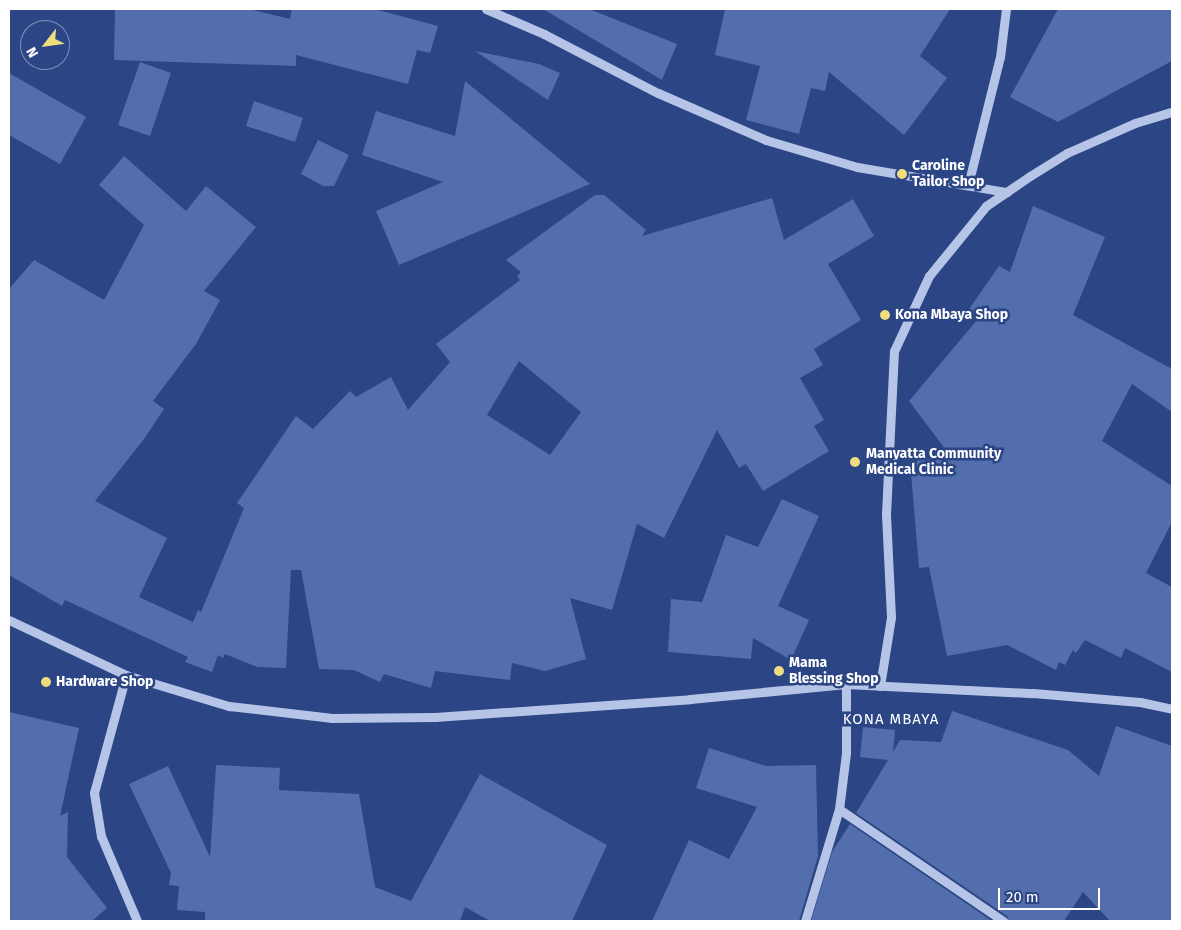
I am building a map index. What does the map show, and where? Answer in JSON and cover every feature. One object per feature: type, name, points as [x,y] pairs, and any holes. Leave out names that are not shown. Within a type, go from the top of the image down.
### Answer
[{"type":"street","points":[[486,9],[544,34],[658,93],[766,140],[857,167],[1007,192]]},
{"type":"street","points":[[968,185],[1000,57],[1006,9]]},
{"type":"street","points":[[880,686],[891,617],[886,514],[894,351],[929,276],[986,206],[1067,153],[1135,123],[1172,112]]},
{"type":"street","points":[[9,620],[126,675],[229,706],[332,718],[444,716],[690,699],[846,684],[1033,693],[1140,702],[1172,709]]},
{"type":"street","points":[[126,675],[94,793],[102,836],[137,921]]},
{"type":"street","points":[[805,921],[839,809],[846,753],[846,684]]},
{"type":"street","points":[[839,809],[1003,921]]},
{"type":"building","points":[[115,9],[249,9],[290,19],[292,9],[374,9],[438,26],[430,53],[417,50],[408,84],[296,55],[296,66],[114,60]]},
{"type":"building","points":[[543,9],[589,9],[677,44],[662,80]]},
{"type":"building","points":[[725,9],[950,9],[920,56],[947,78],[904,135],[829,72],[825,91],[811,88],[799,134],[746,120],[760,66],[715,55]]},
{"type":"building","points":[[1058,9],[1172,9],[1172,61],[1058,122],[1010,97]]},
{"type":"building","points":[[475,51],[539,64],[560,73],[548,100]]},
{"type":"building","points":[[140,62],[171,73],[150,136],[118,125]]},
{"type":"building","points":[[9,73],[86,117],[60,164],[9,135]]},
{"type":"building","points":[[465,81],[590,184],[399,265],[376,211],[443,182],[362,155],[376,111],[455,136]]},
{"type":"building","points":[[254,101],[303,118],[295,142],[246,126]]},
{"type":"building","points":[[318,140],[349,155],[334,186],[323,186],[301,174]]},
{"type":"building","points":[[124,156],[186,211],[206,186],[256,227],[204,291],[220,300],[196,344],[153,401],[164,409],[144,439],[95,501],[167,538],[139,597],[193,622],[198,610],[201,612],[244,508],[237,503],[296,416],[313,429],[350,391],[356,397],[391,377],[408,410],[450,362],[436,344],[520,280],[517,276],[521,272],[506,260],[595,195],[604,195],[646,230],[642,236],[772,198],[784,240],[853,199],[874,236],[828,264],[861,320],[814,349],[823,365],[800,378],[824,420],[814,426],[829,451],[763,491],[746,464],[739,468],[717,430],[664,538],[637,524],[612,610],[570,598],[586,659],[545,671],[512,663],[510,680],[435,671],[431,688],[384,674],[380,682],[354,670],[319,669],[301,570],[291,570],[286,668],[257,667],[225,654],[223,658],[218,655],[212,672],[185,662],[188,657],[65,600],[62,606],[9,575],[9,289],[34,260],[104,300],[144,225],[99,185]],"holes":[[[519,361],[581,412],[550,455],[487,415]]]},
{"type":"building","points":[[1033,206],[1105,237],[1073,315],[1172,369],[1172,412],[1132,384],[1102,441],[1172,486],[1172,522],[1146,573],[1172,587],[1172,672],[1125,648],[1121,658],[1085,640],[1076,653],[1073,650],[1065,665],[1059,662],[1056,670],[1007,645],[947,656],[929,567],[919,568],[910,461],[952,458],[909,401],[977,320],[967,312],[999,266],[1010,272]]},
{"type":"building","points":[[782,499],[819,516],[778,606],[809,620],[791,660],[753,638],[751,659],[668,652],[671,599],[702,602],[726,535],[758,547]]},
{"type":"building","points":[[952,711],[1068,750],[1099,776],[1116,726],[1172,746],[1172,921],[1110,921],[1083,892],[1064,921],[1009,921],[1007,916],[856,813],[888,760],[860,757],[863,727],[895,730],[893,752],[900,740],[941,742]]},
{"type":"building","points":[[9,712],[79,728],[60,816],[68,812],[67,857],[107,908],[92,921],[9,921]]},
{"type":"building","points":[[709,748],[766,766],[816,765],[818,856],[799,921],[652,921],[689,840],[729,859],[757,807],[696,788]]},
{"type":"building","points":[[216,765],[280,768],[279,790],[359,794],[375,887],[411,901],[480,774],[607,845],[572,921],[490,921],[465,907],[460,921],[205,921],[205,912],[177,910],[179,886],[169,885],[171,873],[129,784],[168,766],[210,857]]},
{"type":"building","points":[[850,824],[992,921],[811,921],[832,852]]},
{"type":"place","name":"Caroline Tailor Shop","points":[[902,174]]},
{"type":"place","name":"Kona Mbaya Shop","points":[[885,315]]},
{"type":"place","name":"Manyatta Community Medical Clinic","points":[[855,462]]},
{"type":"place","name":"Mama Blessing Shop","points":[[779,671]]},
{"type":"place","name":"Hardware Shop","points":[[46,682]]},
{"type":"district","name":"KONA MBAYA","points":[[891,720]]}]
